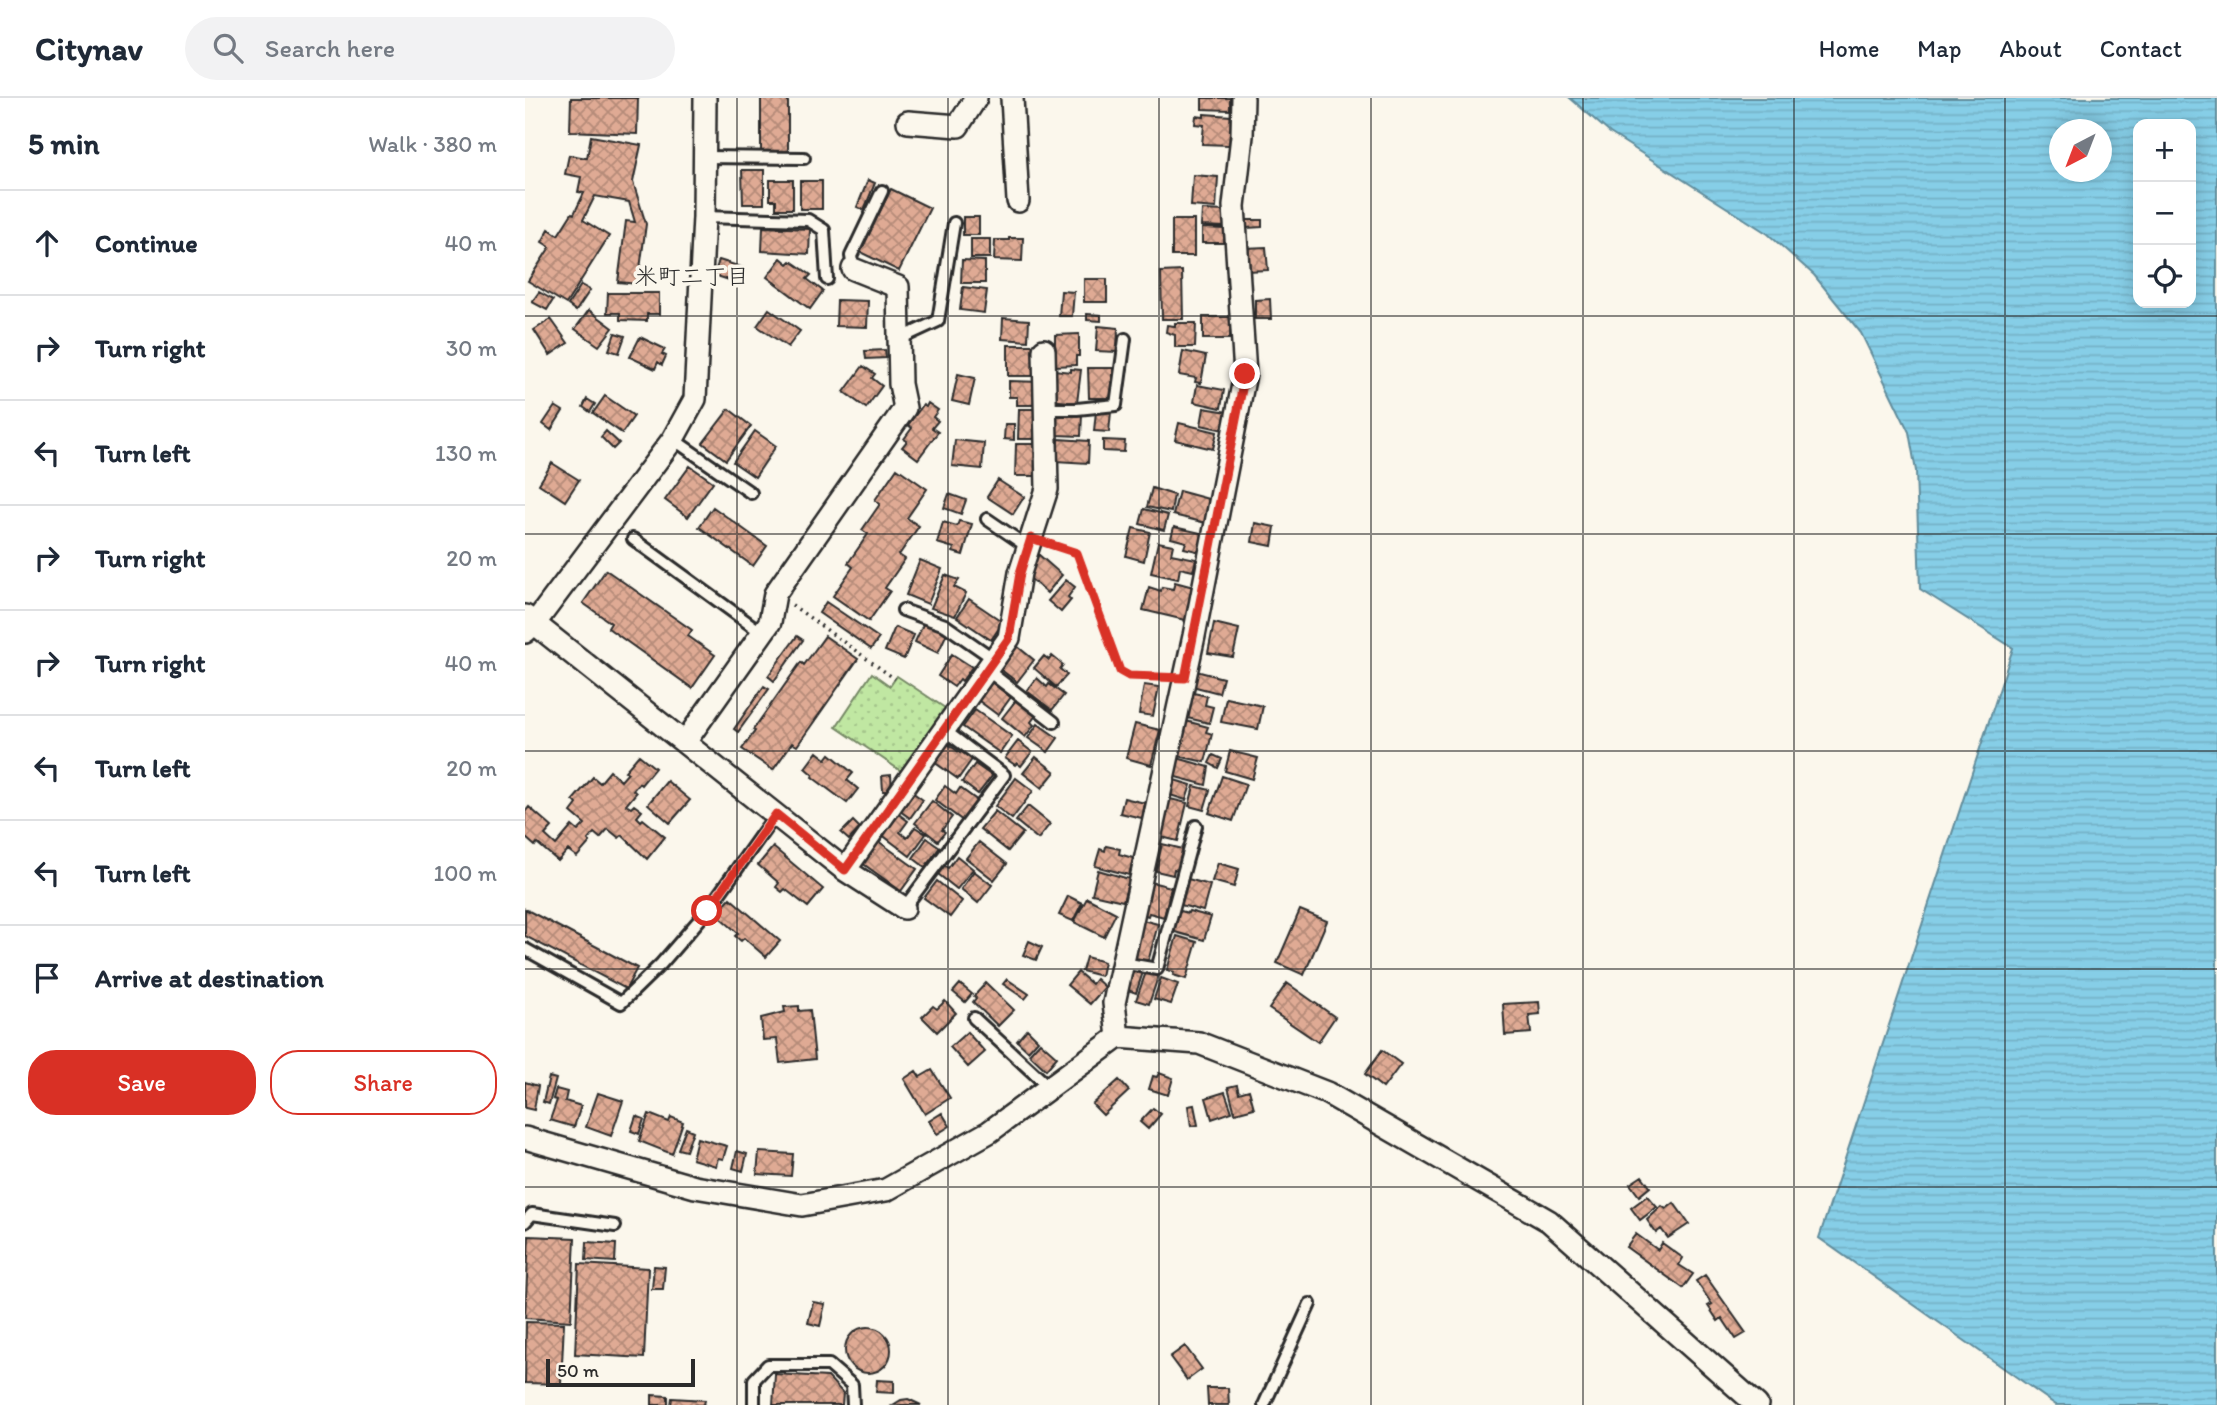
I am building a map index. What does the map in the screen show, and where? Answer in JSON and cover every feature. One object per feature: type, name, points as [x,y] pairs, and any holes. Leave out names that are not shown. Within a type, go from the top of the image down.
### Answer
[{"type":"street","points":[[705,98],[704,216],[695,399],[673,439],[528,624],[685,742],[845,870],[904,908]]},
{"type":"street","points":[[908,122],[958,126],[976,98]]},
{"type":"street","points":[[1012,98],[1018,201]]},
{"type":"street","points":[[1118,1037],[1114,1003],[1185,678],[1245,374],[1234,206],[1242,136],[1243,98]]},
{"type":"street","points":[[685,742],[770,622],[775,594],[905,408],[900,384],[898,287],[853,269]]},
{"type":"street","points":[[845,870],[1009,638],[1020,573],[1047,489],[1044,350]]},
{"type":"street","points":[[525,1138],[695,1187],[803,1205],[886,1190],[989,1132],[1118,1037],[1199,1043],[1327,1093],[1549,1221],[1738,1397],[1757,1405]]},
{"type":"lane","points":[[704,157],[804,159]]},
{"type":"lane","points":[[853,269],[851,256],[882,191]]},
{"type":"lane","points":[[704,216],[808,220],[824,230],[827,279]]},
{"type":"lane","points":[[899,339],[938,321],[954,223]]},
{"type":"lane","points":[[1046,409],[1116,405],[1125,339]]},
{"type":"lane","points":[[673,439],[751,494]]},
{"type":"lane","points":[[987,519],[1030,543]]},
{"type":"lane","points":[[633,539],[762,633]]},
{"type":"lane","points":[[903,610],[945,625],[1054,722]]},
{"type":"lane","points":[[904,908],[1004,775],[944,730]]},
{"type":"lane","points":[[525,949],[621,1003],[661,964],[707,911],[776,814]]},
{"type":"lane","points":[[1123,963],[1157,969],[1196,826]]},
{"type":"lane","points":[[974,1018],[1050,1088]]},
{"type":"lane","points":[[525,1222],[532,1214],[615,1226]]},
{"type":"lane","points":[[1264,1405],[1310,1304]]},
{"type":"lane","points":[[754,1405],[754,1380],[768,1365],[829,1365],[852,1385],[853,1405]]},
{"type":"path","points":[[1030,543],[1077,553],[1120,671],[1129,676],[1185,678]]},
{"type":"path","points":[[775,594],[895,679]]},
{"type":"green space","points":[[872,673],[890,686],[897,676],[948,710],[904,773],[836,727]]},
{"type":"water","points":[[1570,98],[2217,98],[2217,1405],[2056,1405],[1819,1238],[2013,648],[1920,589],[1916,471],[1909,432],[1861,333],[1814,275],[1768,234],[1610,133]]},
{"type":"building","points":[[571,98],[638,98],[637,134],[570,131]]},
{"type":"building","points":[[761,98],[788,98],[788,151],[761,151]]},
{"type":"building","points":[[1202,98],[1230,98],[1230,110],[1202,109]]},
{"type":"building","points":[[1204,114],[1231,116],[1229,145],[1202,144],[1204,125],[1195,124],[1196,116],[1204,117]]},
{"type":"building","points":[[591,136],[641,145],[633,182],[646,224],[638,284],[618,282],[626,221],[635,222],[629,202],[595,196],[583,220],[609,236],[566,304],[528,281],[550,247],[542,242],[549,229],[558,235],[572,213],[574,214],[584,193],[578,192],[581,177],[565,174],[569,155],[587,158]]},
{"type":"building","points":[[742,170],[764,170],[764,204],[743,204]]},
{"type":"building","points":[[1193,175],[1218,177],[1216,208],[1191,206]]},
{"type":"building","points":[[770,180],[793,180],[793,209],[776,209],[776,200],[770,200]]},
{"type":"building","points":[[868,180],[875,183],[864,210],[857,207]]},
{"type":"building","points":[[800,181],[822,181],[822,209],[800,209]]},
{"type":"building","points":[[891,189],[930,208],[899,271],[860,252]]},
{"type":"building","points":[[1202,210],[1226,211],[1226,227],[1201,226]]},
{"type":"building","points":[[963,217],[979,217],[979,235],[963,235]]},
{"type":"building","points":[[1172,220],[1194,220],[1194,256],[1172,256]]},
{"type":"building","points":[[1247,220],[1262,220],[1262,227],[1247,228]]},
{"type":"building","points":[[763,227],[810,229],[809,254],[762,251]]},
{"type":"building","points":[[1202,228],[1225,229],[1224,243],[1202,243]]},
{"type":"building","points":[[1023,238],[1022,261],[994,260],[995,240]]},
{"type":"building","points":[[971,239],[990,239],[990,258],[971,258]]},
{"type":"building","points":[[1266,247],[1268,270],[1246,271],[1245,248]]},
{"type":"building","points":[[781,258],[788,264],[791,261],[811,275],[807,279],[823,291],[810,309],[767,277]]},
{"type":"building","points":[[719,260],[744,268],[741,280],[733,277],[732,281],[714,275]]},
{"type":"building","points":[[962,260],[985,261],[985,283],[961,283]]},
{"type":"building","points":[[1182,271],[1183,319],[1162,319],[1161,272]]},
{"type":"building","points":[[1084,279],[1107,279],[1107,302],[1084,302]]},
{"type":"building","points":[[581,285],[590,290],[576,311],[568,305]]},
{"type":"building","points":[[963,287],[987,290],[984,313],[960,310]]},
{"type":"building","points":[[1061,291],[1074,292],[1072,316],[1059,316]]},
{"type":"building","points":[[539,292],[553,300],[547,310],[532,302]]},
{"type":"building","points":[[608,293],[659,293],[659,314],[647,314],[647,321],[620,320],[620,313],[607,313]]},
{"type":"building","points":[[1270,299],[1271,319],[1255,319],[1255,300]]},
{"type":"building","points":[[837,300],[868,301],[867,327],[836,326]]},
{"type":"building","points":[[769,309],[800,331],[788,347],[757,326]]},
{"type":"building","points":[[589,310],[613,328],[599,346],[575,329]]},
{"type":"building","points":[[1087,314],[1101,315],[1101,321],[1087,320]]},
{"type":"building","points":[[1203,317],[1230,317],[1230,339],[1203,339]]},
{"type":"building","points":[[1003,318],[1029,320],[1028,341],[1002,339]]},
{"type":"building","points":[[551,319],[568,343],[550,355],[534,330]]},
{"type":"building","points":[[1175,323],[1196,323],[1195,347],[1175,347],[1175,335],[1166,332],[1167,325],[1175,326]]},
{"type":"building","points":[[1098,326],[1118,328],[1117,352],[1096,351]]},
{"type":"building","points":[[615,333],[625,336],[619,353],[609,350]]},
{"type":"building","points":[[1079,334],[1079,356],[1076,356],[1076,365],[1055,366],[1055,335]]},
{"type":"building","points":[[640,337],[665,349],[662,354],[666,356],[662,365],[658,362],[655,369],[630,357]]},
{"type":"building","points":[[1008,345],[1036,345],[1036,376],[1008,376]]},
{"type":"building","points":[[885,350],[886,358],[866,359],[865,351]]},
{"type":"building","points":[[1183,351],[1206,356],[1201,383],[1195,382],[1196,378],[1179,375]]},
{"type":"building","points":[[863,366],[875,374],[872,378],[882,386],[866,408],[844,392]]},
{"type":"building","points":[[1088,368],[1113,368],[1113,398],[1089,398]]},
{"type":"building","points":[[1071,369],[1081,370],[1077,403],[1051,400],[1054,370],[1071,372]]},
{"type":"building","points":[[958,374],[975,378],[969,405],[952,401]]},
{"type":"building","points":[[1009,381],[1041,382],[1041,405],[1017,405],[1017,397],[1009,397]]},
{"type":"building","points":[[1197,385],[1224,390],[1221,408],[1194,402]]},
{"type":"building","points":[[605,396],[634,416],[622,433],[593,413]]},
{"type":"building","points":[[587,399],[595,404],[590,412],[583,407]]},
{"type":"building","points":[[928,403],[938,410],[933,417],[938,421],[932,428],[938,432],[918,459],[902,447],[912,428],[908,425],[923,405],[926,407]]},
{"type":"building","points":[[555,406],[563,411],[551,430],[543,424]]},
{"type":"building","points":[[1204,408],[1228,412],[1224,430],[1201,425]]},
{"type":"building","points":[[729,409],[751,426],[726,460],[703,443]]},
{"type":"building","points":[[1019,409],[1040,409],[1040,439],[1018,439]]},
{"type":"building","points":[[1096,411],[1111,412],[1109,432],[1094,431]]},
{"type":"building","points":[[1057,413],[1082,414],[1081,436],[1057,435]]},
{"type":"building","points":[[1179,423],[1217,432],[1213,449],[1175,440]]},
{"type":"building","points":[[1005,424],[1014,424],[1014,440],[1004,439]]},
{"type":"building","points":[[606,431],[619,443],[613,449],[601,437]]},
{"type":"building","points":[[755,431],[776,446],[755,477],[733,462]]},
{"type":"building","points":[[1058,439],[1089,441],[1088,463],[1056,461]]},
{"type":"building","points":[[955,440],[984,443],[982,469],[952,466]]},
{"type":"building","points":[[1103,440],[1125,441],[1124,452],[1103,451]]},
{"type":"building","points":[[1016,444],[1040,444],[1039,476],[1015,476]]},
{"type":"building","points":[[552,463],[579,480],[565,501],[539,484]]},
{"type":"building","points":[[690,466],[713,482],[688,517],[665,500]]},
{"type":"building","points":[[897,468],[927,489],[907,518],[919,526],[899,555],[905,559],[885,588],[890,591],[869,621],[833,596],[853,567],[848,563],[868,534],[862,530],[880,504],[875,500]]},
{"type":"building","points":[[998,480],[1024,497],[1013,514],[987,497]]},
{"type":"building","points":[[1152,488],[1174,495],[1171,512],[1147,507]]},
{"type":"building","points":[[1179,491],[1212,500],[1206,523],[1173,515]]},
{"type":"building","points":[[949,494],[966,500],[961,514],[944,508]]},
{"type":"building","points":[[713,507],[767,546],[753,566],[699,527]]},
{"type":"building","points":[[1144,509],[1168,515],[1164,530],[1140,524]]},
{"type":"building","points":[[959,521],[972,524],[963,555],[953,552],[954,548],[937,543],[943,522],[957,526]]},
{"type":"building","points":[[1255,523],[1275,527],[1272,546],[1252,542]]},
{"type":"building","points":[[1174,527],[1205,534],[1201,552],[1184,548],[1186,542],[1171,538]]},
{"type":"building","points":[[1133,528],[1150,532],[1144,561],[1126,556]]},
{"type":"building","points":[[1158,542],[1173,545],[1171,554],[1196,559],[1193,571],[1180,568],[1178,579],[1151,573]]},
{"type":"building","points":[[1038,554],[1062,575],[1047,593],[1025,574],[1027,567]]},
{"type":"building","points":[[920,560],[942,569],[928,604],[906,595]]},
{"type":"building","points":[[606,570],[692,630],[688,636],[715,655],[692,688],[608,628],[611,623],[583,603]]},
{"type":"building","points":[[945,575],[959,580],[954,587],[966,593],[955,616],[931,608]]},
{"type":"building","points":[[1066,580],[1075,587],[1068,597],[1071,600],[1061,612],[1048,601]]},
{"type":"building","points":[[1175,582],[1197,588],[1189,621],[1143,610],[1149,587],[1161,591],[1162,587],[1173,589]]},
{"type":"building","points":[[969,599],[1003,622],[991,640],[957,617]]},
{"type":"building","points":[[826,602],[879,638],[871,649],[819,613]]},
{"type":"building","points":[[924,622],[947,633],[938,653],[915,642]]},
{"type":"building","points":[[1214,623],[1239,629],[1233,657],[1208,653]]},
{"type":"building","points":[[895,627],[914,635],[904,659],[885,651]]},
{"type":"building","points":[[797,636],[803,640],[774,681],[768,676]]},
{"type":"building","points":[[825,636],[858,659],[797,746],[792,743],[773,770],[742,749],[801,662],[804,665]]},
{"type":"building","points":[[1017,646],[1034,660],[1017,682],[1000,669]]},
{"type":"building","points":[[952,654],[972,667],[954,687],[938,676]]},
{"type":"building","points":[[1044,656],[1049,660],[1052,656],[1063,665],[1060,669],[1067,675],[1056,687],[1034,668]]},
{"type":"building","points":[[1196,671],[1223,678],[1219,693],[1192,686]]},
{"type":"building","points":[[1037,678],[1047,687],[1049,684],[1064,695],[1052,710],[1027,691]]},
{"type":"building","points":[[989,680],[1011,697],[998,715],[975,698]]},
{"type":"building","points":[[1144,685],[1159,687],[1153,716],[1139,714]]},
{"type":"building","points":[[764,686],[769,689],[738,732],[734,729]]},
{"type":"building","points":[[1189,692],[1207,696],[1205,705],[1213,707],[1209,723],[1183,717]]},
{"type":"building","points":[[1226,698],[1263,706],[1258,729],[1221,722]]},
{"type":"building","points":[[1017,699],[1037,714],[1031,722],[1034,725],[1025,737],[1002,718]]},
{"type":"building","points":[[975,710],[1012,736],[1000,753],[963,727]]},
{"type":"building","points":[[1186,721],[1208,727],[1206,732],[1212,734],[1205,762],[1178,756]]},
{"type":"building","points":[[1038,724],[1058,738],[1048,752],[1028,738]]},
{"type":"building","points":[[1135,724],[1160,730],[1151,765],[1126,758]]},
{"type":"building","points":[[1018,741],[1032,752],[1021,766],[1005,758]]},
{"type":"building","points":[[948,744],[973,758],[958,779],[934,762]]},
{"type":"building","points":[[1230,751],[1258,758],[1252,779],[1225,771]]},
{"type":"building","points":[[817,752],[826,759],[830,754],[853,773],[847,780],[858,789],[847,803],[812,777],[805,768]]},
{"type":"building","points":[[639,755],[655,768],[641,785],[639,783],[633,790],[636,793],[626,805],[631,808],[634,805],[642,811],[637,817],[665,837],[647,859],[622,835],[619,838],[608,829],[600,838],[594,833],[577,857],[568,850],[558,861],[537,843],[535,846],[525,837],[525,812],[529,807],[552,827],[545,835],[556,845],[572,826],[578,831],[585,824],[571,812],[577,804],[573,800],[593,777],[600,783],[610,771],[621,781],[628,773],[625,771]]},
{"type":"building","points":[[1213,755],[1222,759],[1218,768],[1209,763]]},
{"type":"building","points":[[1036,757],[1055,772],[1042,788],[1023,773]]},
{"type":"building","points":[[1177,758],[1209,767],[1206,785],[1172,776]]},
{"type":"building","points":[[975,764],[992,776],[978,794],[962,782]]},
{"type":"building","points":[[891,775],[892,791],[883,791],[882,776]]},
{"type":"building","points":[[1222,776],[1246,784],[1233,821],[1209,813]]},
{"type":"building","points":[[1016,778],[1033,791],[1012,819],[995,806]]},
{"type":"building","points":[[1171,779],[1191,785],[1186,800],[1167,794]]},
{"type":"building","points":[[667,781],[690,800],[670,823],[648,804]]},
{"type":"building","points":[[945,786],[956,794],[960,788],[978,801],[963,821],[935,800]]},
{"type":"building","points":[[1194,786],[1210,790],[1204,810],[1189,806]]},
{"type":"building","points":[[908,789],[923,800],[910,818],[897,809]]},
{"type":"building","points":[[1124,798],[1145,803],[1142,818],[1120,813]]},
{"type":"building","points":[[1166,798],[1187,803],[1178,841],[1157,836]]},
{"type":"building","points":[[932,801],[952,817],[938,841],[915,823]]},
{"type":"building","points":[[1028,806],[1050,824],[1038,839],[1016,821]]},
{"type":"building","points":[[893,810],[908,821],[900,832],[907,838],[915,827],[926,834],[910,856],[877,831]]},
{"type":"building","points":[[995,811],[1023,833],[1008,851],[980,829]]},
{"type":"building","points":[[853,821],[860,828],[849,840],[841,833]]},
{"type":"building","points":[[927,838],[940,847],[925,867],[913,858]]},
{"type":"building","points":[[878,841],[917,869],[901,891],[862,863]]},
{"type":"building","points":[[979,842],[1007,864],[994,880],[966,858]]},
{"type":"building","points":[[1162,844],[1183,849],[1178,870],[1174,869],[1173,875],[1156,871]]},
{"type":"building","points":[[1106,846],[1120,849],[1119,854],[1133,858],[1129,875],[1095,866],[1100,849],[1105,851]]},
{"type":"building","points":[[773,847],[823,889],[808,907],[785,889],[782,892],[776,887],[779,883],[758,865]]},
{"type":"building","points":[[957,856],[973,869],[957,889],[938,874],[944,865],[948,868]]},
{"type":"building","points":[[1218,863],[1239,869],[1234,887],[1212,881]]},
{"type":"building","points":[[1098,870],[1129,879],[1123,901],[1092,894]]},
{"type":"building","points":[[974,871],[992,885],[978,903],[961,889]]},
{"type":"building","points":[[1188,879],[1210,885],[1203,911],[1181,905]]},
{"type":"building","points":[[937,881],[962,901],[950,917],[924,898]]},
{"type":"building","points":[[1147,881],[1171,887],[1164,917],[1142,914]]},
{"type":"building","points":[[1068,896],[1082,903],[1073,921],[1059,915]]},
{"type":"building","points":[[730,898],[780,941],[766,957],[744,938],[741,941],[735,936],[738,933],[716,914]]},
{"type":"building","points":[[1087,898],[1116,913],[1104,937],[1074,922]]},
{"type":"building","points":[[525,909],[637,968],[626,989],[525,936]]},
{"type":"building","points":[[1177,910],[1211,917],[1204,940],[1171,931]]},
{"type":"building","points":[[1300,910],[1327,921],[1304,975],[1277,963]]},
{"type":"building","points":[[1138,919],[1158,924],[1148,962],[1128,957]]},
{"type":"building","points":[[1177,936],[1197,942],[1186,979],[1167,970]]},
{"type":"building","points":[[1029,941],[1042,947],[1036,960],[1023,955]]},
{"type":"building","points":[[1086,957],[1104,962],[1101,976],[1082,971]]},
{"type":"building","points":[[1132,969],[1143,972],[1136,993],[1125,989]]},
{"type":"building","points":[[1078,972],[1092,984],[1096,979],[1105,987],[1090,1004],[1067,985]]},
{"type":"building","points":[[1146,972],[1158,977],[1149,1004],[1136,1000]]},
{"type":"building","points":[[1161,978],[1178,984],[1171,1004],[1154,999]]},
{"type":"building","points":[[1007,979],[1029,994],[1025,999],[1003,984]]},
{"type":"building","points":[[986,983],[1014,1010],[998,1026],[973,1002],[976,998],[974,996]]},
{"type":"building","points":[[1287,983],[1335,1017],[1318,1042],[1269,1009]]},
{"type":"building","points":[[960,984],[972,994],[965,1002],[953,992]]},
{"type":"building","points":[[945,1001],[956,1013],[937,1032],[922,1017],[933,1006],[937,1009]]},
{"type":"building","points":[[1539,1002],[1540,1014],[1529,1015],[1531,1033],[1505,1035],[1503,1004]]},
{"type":"building","points":[[799,1006],[799,1011],[810,1010],[815,1059],[780,1063],[777,1039],[763,1040],[761,1018],[785,1012],[784,1007]]},
{"type":"building","points":[[1027,1029],[1038,1040],[1028,1051],[1017,1041]]},
{"type":"building","points":[[967,1032],[985,1052],[968,1067],[950,1047]]},
{"type":"building","points":[[1040,1042],[1057,1057],[1046,1070],[1029,1054]]},
{"type":"building","points":[[1382,1050],[1401,1064],[1383,1088],[1365,1074]]},
{"type":"building","points":[[932,1070],[950,1098],[925,1114],[904,1079],[916,1071],[920,1077]]},
{"type":"building","points":[[1159,1073],[1173,1078],[1168,1095],[1149,1089],[1153,1076],[1157,1077]]},
{"type":"building","points":[[549,1077],[556,1079],[549,1104],[543,1102]]},
{"type":"building","points":[[1119,1080],[1129,1091],[1103,1115],[1092,1104]]},
{"type":"building","points":[[525,1082],[538,1086],[534,1110],[525,1108]]},
{"type":"building","points":[[1237,1085],[1239,1093],[1249,1090],[1254,1108],[1235,1113],[1228,1087]]},
{"type":"building","points":[[556,1089],[567,1092],[565,1101],[581,1106],[574,1127],[550,1120],[557,1100],[553,1099]]},
{"type":"building","points":[[1225,1092],[1232,1112],[1212,1119],[1206,1098]]},
{"type":"building","points":[[598,1093],[623,1101],[611,1136],[586,1127]]},
{"type":"building","points":[[1194,1105],[1198,1125],[1191,1126],[1188,1106]]},
{"type":"building","points":[[1153,1108],[1161,1114],[1148,1129],[1140,1122]]},
{"type":"building","points":[[942,1113],[950,1126],[937,1134],[929,1121]]},
{"type":"building","points":[[649,1114],[669,1122],[671,1117],[683,1122],[672,1154],[639,1141]]},
{"type":"building","points":[[636,1116],[644,1119],[639,1134],[631,1131]]},
{"type":"building","points":[[686,1128],[693,1131],[686,1151],[678,1149]]},
{"type":"building","points":[[697,1138],[727,1146],[723,1159],[718,1158],[716,1166],[692,1159]]},
{"type":"building","points":[[737,1151],[747,1154],[743,1171],[733,1168]]},
{"type":"building","points":[[759,1152],[793,1154],[791,1176],[757,1174]]},
{"type":"building","points":[[1642,1176],[1650,1187],[1639,1196],[1630,1184]]},
{"type":"building","points":[[1647,1196],[1657,1207],[1640,1220],[1631,1208]]},
{"type":"building","points":[[1674,1203],[1689,1224],[1668,1238],[1661,1229],[1656,1233],[1647,1220],[1662,1206],[1666,1209]]},
{"type":"building","points":[[1636,1234],[1658,1250],[1662,1243],[1683,1258],[1679,1265],[1693,1274],[1683,1288],[1626,1247]]},
{"type":"building","points":[[529,1236],[575,1238],[571,1321],[525,1318]]},
{"type":"building","points":[[587,1242],[616,1244],[615,1262],[586,1260]]},
{"type":"building","points":[[579,1264],[648,1268],[644,1358],[575,1354]]},
{"type":"building","points":[[654,1266],[665,1267],[663,1289],[652,1289]]},
{"type":"building","points":[[1705,1275],[1746,1333],[1736,1339],[1722,1318],[1718,1321],[1708,1306],[1712,1304],[1696,1281]]},
{"type":"building","points":[[813,1302],[825,1304],[820,1326],[808,1323]]},
{"type":"building","points":[[526,1322],[564,1323],[561,1384],[525,1383]]},
{"type":"building","points":[[868,1327],[884,1334],[891,1350],[884,1366],[868,1373],[852,1366],[845,1350],[852,1334]]},
{"type":"building","points":[[1185,1346],[1202,1369],[1187,1380],[1170,1357]]},
{"type":"building","points":[[775,1374],[828,1377],[843,1393],[842,1405],[773,1405]]},
{"type":"building","points":[[877,1380],[894,1381],[894,1393],[876,1392]]},
{"type":"building","points":[[1207,1388],[1228,1388],[1229,1405],[1208,1405]]},
{"type":"building","points":[[652,1395],[668,1396],[668,1405],[652,1405]]},
{"type":"building","points":[[672,1398],[705,1400],[704,1405],[671,1405]]},
{"type":"building","points":[[908,1399],[921,1405],[893,1405],[901,1400]]},
{"type":"district","name":"米町二丁目","points":[[692,276]]},
{"type":"route","points":[[707,911],[776,814],[845,870],[1009,638],[1020,573],[1031,538],[1077,553],[1120,671],[1129,676],[1185,678],[1245,374]]}]
